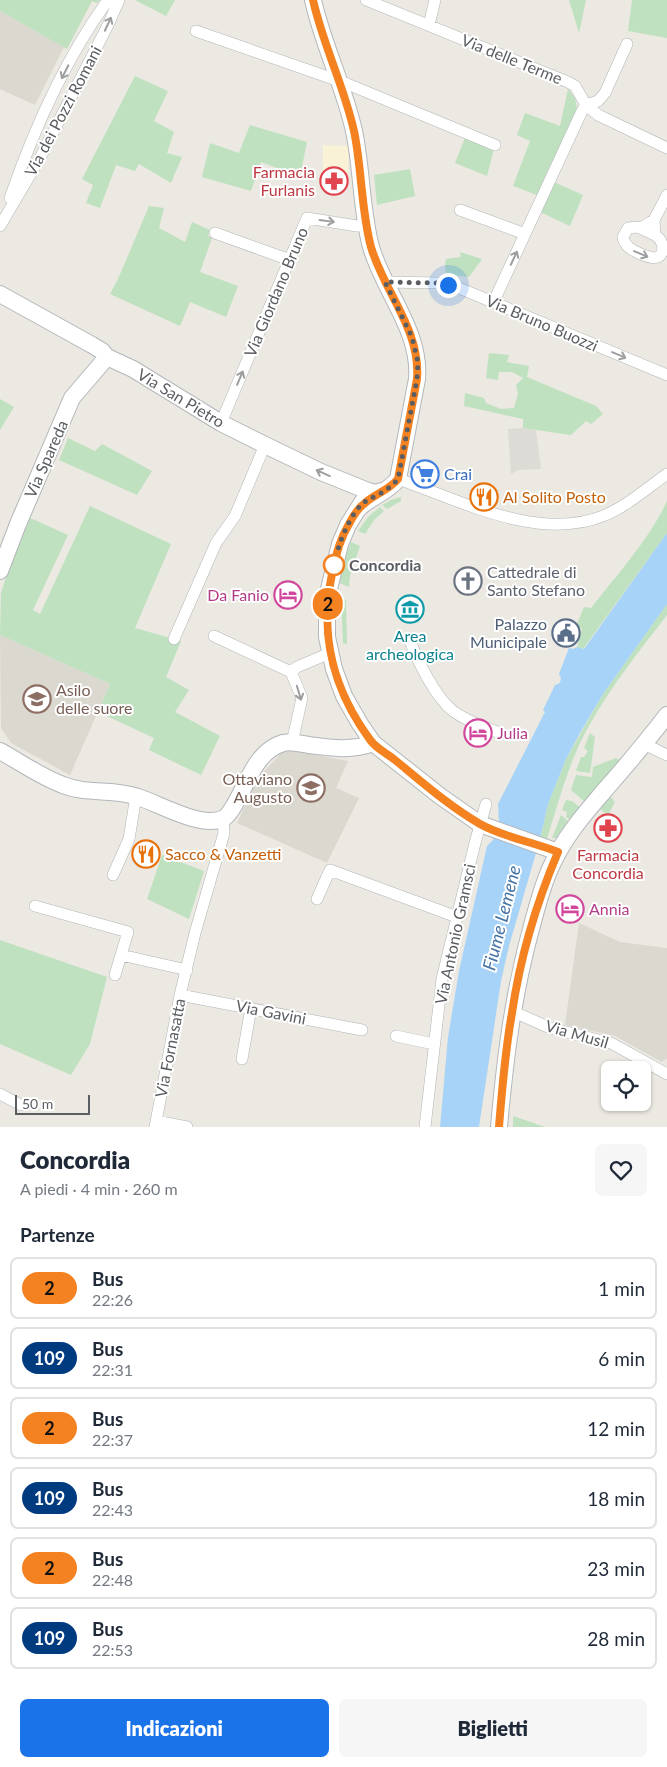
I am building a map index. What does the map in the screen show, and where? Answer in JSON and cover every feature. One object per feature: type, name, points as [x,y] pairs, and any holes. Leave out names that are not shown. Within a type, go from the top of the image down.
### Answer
[{"type":"street","name":"Via dei Pozzi Romani","points":[[1,223],[24,158],[41,119],[70,61],[108,0]]},
{"type":"street","name":"Via dei Pozzi Romani","points":[[1,223],[40,158],[119,0]]},
{"type":"street","points":[[313,0],[354,130],[367,226],[376,264],[412,337],[418,362],[417,379],[398,479],[387,490],[369,497],[348,525],[340,544],[329,589],[327,617],[330,654],[344,696],[373,743],[440,796],[487,827],[558,852]]},
{"type":"street","name":"Via delle Terme","points":[[366,0],[568,82],[575,86],[586,105]]},
{"type":"street","points":[[429,25],[435,0]]},
{"type":"street","points":[[196,31],[338,82],[495,145]]},
{"type":"street","points":[[493,303],[582,111],[586,105],[598,101],[605,93],[627,44]]},
{"type":"street","points":[[586,105],[598,114],[667,148]]},
{"type":"street","points":[[641,228],[654,220],[667,195]]},
{"type":"street","points":[[460,210],[525,234]]},
{"type":"street","name":"Via Giordano Bruno","points":[[221,423],[307,218],[367,226]]},
{"type":"street","points":[[654,220],[655,234]]},
{"type":"street","points":[[628,228],[641,228],[655,234],[660,237],[663,246],[662,252],[658,257],[650,257],[630,249],[624,241],[625,232],[628,228]]},
{"type":"street","points":[[215,233],[290,260]]},
{"type":"street","name":"Via Bruno Buozzi","points":[[385,282],[438,283],[459,288],[667,375]]},
{"type":"street","name":"Via San Pietro","points":[[0,294],[102,350],[107,357],[133,370],[221,423],[369,497]]},
{"type":"street","name":"Via Spareda","points":[[0,571],[72,398],[107,357]]},
{"type":"street","points":[[174,639],[216,543],[235,516],[265,445]]},
{"type":"street","points":[[398,479],[512,519],[560,525],[589,520],[604,515],[618,508],[667,474]]},
{"type":"street","points":[[214,636],[291,672],[302,698],[292,743]]},
{"type":"street","points":[[410,641],[419,661],[446,704],[466,719],[499,733]]},
{"type":"street","points":[[291,672],[297,667],[330,654]]},
{"type":"street","points":[[499,1127],[506,1050],[512,1011],[543,888],[558,852],[588,810],[667,715]]},
{"type":"street","points":[[0,751],[62,785],[75,789],[136,796],[195,819],[210,821],[223,819],[230,812],[253,768],[268,752],[284,742],[327,748],[354,748],[373,743]]},
{"type":"street","points":[[644,744],[667,755]]},
{"type":"street","points":[[113,875],[129,839],[136,796]]},
{"type":"street","name":"Via Antonio Gramsci","points":[[425,1127],[442,979],[457,917],[487,827],[486,804]]},
{"type":"street","name":"Via Fornasatta","points":[[156,1124],[180,995],[195,933],[224,833],[223,819]]},
{"type":"street","points":[[317,899],[330,870],[457,917]]},
{"type":"street","points":[[35,906],[128,932],[115,975]]},
{"type":"street","points":[[121,955],[187,970]]},
{"type":"street","name":"Via Gavini","points":[[180,995],[362,1030]]},
{"type":"street","points":[[242,1059],[251,1008]]},
{"type":"street","name":"Via Musil","points":[[512,1011],[550,1028],[611,1043],[667,1074]]},
{"type":"street","points":[[396,1036],[434,1044]]},
{"type":"street","points":[[0,1094],[21,1105]]},
{"type":"street","points":[[156,1124],[187,1127]]},
{"type":"shaded area","points":[[0,11],[64,47],[35,105],[0,89]]},
{"type":"shaded area","points":[[323,145],[349,146],[347,189],[323,189]]},
{"type":"shaded area","points":[[523,428],[536,430],[541,469],[518,470],[511,474],[508,429]]},
{"type":"shaded area","points":[[0,635],[110,684],[70,775],[11,743],[1,728]]},
{"type":"shaded area","points":[[285,749],[348,761],[336,788],[359,798],[327,863],[237,823],[257,779]]},
{"type":"shaded area","points":[[579,923],[620,942],[667,948],[667,1058],[662,1062],[615,1036],[565,1025]]},
{"type":"green space","points":[[0,0],[100,0],[97,3],[92,1],[67,49],[0,11]]},
{"type":"green space","points":[[135,0],[175,0],[166,16]]},
{"type":"green space","points":[[569,0],[586,0],[579,33]]},
{"type":"green space","points":[[632,0],[667,0],[667,38],[628,31]]},
{"type":"green space","points":[[135,76],[168,91],[154,121],[174,132],[167,153],[182,157],[171,183],[139,164],[135,171],[116,165],[100,208],[86,203],[93,185],[82,179]]},
{"type":"green space","points":[[568,89],[575,98],[577,108],[537,195],[513,186],[530,141],[517,135],[525,113],[560,126]]},
{"type":"green space","points":[[250,125],[307,142],[300,177],[261,162],[251,191],[202,177],[210,143],[239,153]]},
{"type":"green space","points":[[465,138],[494,149],[487,176],[455,163]]},
{"type":"green space","points":[[410,169],[415,196],[377,205],[374,175]]},
{"type":"green space","points":[[554,182],[583,195],[570,226],[540,212]]},
{"type":"green space","points":[[149,206],[164,208],[159,228],[185,242],[192,222],[210,230],[208,236],[212,238],[200,272],[238,286],[226,317],[190,302],[180,326],[110,294]]},
{"type":"green space","points":[[460,252],[482,259],[469,277],[446,274],[446,259],[461,257]]},
{"type":"green space","points":[[489,353],[509,355],[507,362],[529,366],[527,377],[596,406],[603,414],[591,424],[586,421],[571,435],[523,428],[523,419],[464,406],[465,393],[484,398],[486,403],[501,409],[514,408],[518,394],[516,385],[523,378],[512,372],[499,372],[498,380],[486,378]]},
{"type":"green space","points":[[0,399],[14,407],[0,430]]},
{"type":"green space","points":[[68,438],[95,451],[102,444],[152,471],[137,495],[59,460]]},
{"type":"green space","points":[[401,497],[401,501],[387,509],[382,505],[391,500]]},
{"type":"green space","points":[[667,501],[667,533],[583,649],[577,647],[582,629],[576,626],[584,607],[591,608],[622,570],[643,542]]},
{"type":"green space","points":[[90,506],[171,544],[135,628],[181,641],[166,677],[189,690],[175,712],[220,736],[201,775],[149,750],[154,738],[98,712],[110,684],[0,635],[1,593],[18,540],[28,517],[68,535],[33,610],[40,614]]},
{"type":"green space","points":[[380,507],[384,511],[374,520],[365,534],[358,531],[368,517]]},
{"type":"green space","points":[[351,542],[360,546],[350,576],[349,587],[340,583],[344,561]]},
{"type":"green space","points":[[341,598],[346,600],[347,644],[343,643]]},
{"type":"green space","points":[[667,604],[667,615],[617,682],[590,724],[570,766],[546,842],[540,839],[548,804],[566,759],[603,694]]},
{"type":"green space","points":[[590,733],[595,737],[590,773],[576,771],[581,757],[584,757],[588,751],[584,748]]},
{"type":"green space","points":[[616,758],[619,760],[586,803],[571,790],[576,775],[592,777],[593,767]]},
{"type":"green space","points":[[609,795],[615,802],[608,815],[600,809]]},
{"type":"green space","points":[[566,800],[572,801],[582,809],[572,821],[566,817],[567,812],[562,810]]},
{"type":"green space","points":[[561,815],[568,821],[556,838],[552,838]]},
{"type":"green space","points":[[162,855],[204,871],[189,919],[147,899]]},
{"type":"green space","points":[[0,940],[107,977],[90,1044],[71,1075],[0,1044]]},
{"type":"green space","points":[[513,1116],[545,1127],[513,1127]]},
{"type":"water","name":"Fiume Lemene","points":[[667,533],[667,604],[603,694],[566,759],[548,804],[501,981],[479,1127],[440,1127],[448,1037],[459,971],[487,846],[493,840],[499,824],[498,804],[545,712],[543,710],[555,685],[560,683],[561,678],[559,674],[569,648],[577,647],[584,649]]},
{"type":"bus line","name":"2","points":[[313,0],[325,44],[354,130],[367,226],[376,264],[412,337],[418,362],[417,379],[398,479],[387,490],[367,501],[358,509],[348,525],[334,564],[329,589],[327,637],[334,669],[344,696],[373,743],[440,796],[480,824],[558,852],[543,888],[524,955],[514,1000],[506,1050],[499,1127]]},
{"type":"place","name":"Farmacia Furlanis","points":[[334,181]]},
{"type":"place","name":"Crai","points":[[425,474]]},
{"type":"place","name":"Al Solito Posto","points":[[484,497]]},
{"type":"place","name":"Concordia","points":[[334,565]]},
{"type":"place","name":"Cattedrale di Santo Stefano","points":[[468,581]]},
{"type":"place","name":"Da Fanio","points":[[288,595]]},
{"type":"place","name":"Area archeologica","points":[[410,609]]},
{"type":"place","name":"Palazzo Municipale","points":[[566,633]]},
{"type":"place","name":"Asilo delle suore","points":[[37,699]]},
{"type":"place","name":"Julia","points":[[478,733]]},
{"type":"place","name":"Ottaviano Augusto","points":[[311,788]]},
{"type":"place","name":"Farmacia Concordia","points":[[608,828]]},
{"type":"place","name":"Sacco & Vanzetti","points":[[146,854]]},
{"type":"place","name":"Annia","points":[[570,909]]},
{"type":"route","points":[[334,565],[348,525],[358,509],[367,501],[387,490],[398,479],[417,379],[417,355],[412,337],[385,282],[438,283],[448,285]]}]
